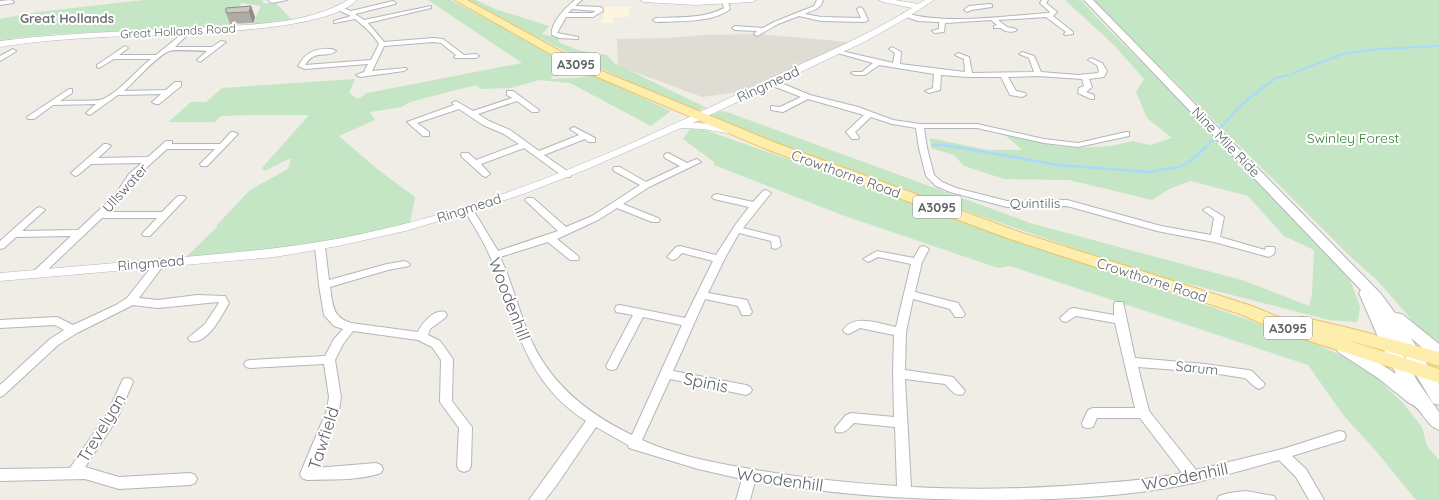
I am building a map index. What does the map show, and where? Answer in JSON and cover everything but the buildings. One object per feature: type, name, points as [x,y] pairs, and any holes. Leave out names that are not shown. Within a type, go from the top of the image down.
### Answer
[{"type":"main road","name":"Crowthorne Road","points":[[460,0],[571,61],[733,131],[812,162],[1016,236],[1246,310],[1303,324],[1409,358]]},
{"type":"main road","name":"Nine Mile Ride","points":[[1088,0],[1383,305],[1432,403],[1439,423]]},
{"type":"main road","name":"Nine Mile Ride","points":[[1363,284],[1409,358],[1432,403]]},
{"type":"main road","points":[[1383,305],[1406,327],[1439,353]]},
{"type":"main road","name":"Crowthorne Road","points":[[1246,310],[1285,327],[1331,342],[1409,358]]},
{"type":"main road","points":[[1331,342],[1432,403]]},
{"type":"main road","name":"A3095","points":[[1409,358],[1439,359]]},
{"type":"main road","name":"A3095","points":[[1409,358],[1439,376]]},
{"type":"street","points":[[271,0],[284,0]]},
{"type":"street","name":"Great Hollands Road","points":[[0,44],[66,37],[188,32],[285,22],[311,17],[337,8],[353,0]]},
{"type":"street","points":[[576,38],[554,34],[570,7],[578,0]]},
{"type":"street","points":[[644,0],[672,3],[752,0]]},
{"type":"street","points":[[757,34],[776,23],[816,7],[820,0]]},
{"type":"street","points":[[884,0],[917,6]]},
{"type":"street","name":"Ringmead","points":[[0,277],[275,253],[320,247],[386,233],[469,210],[567,175],[676,127],[837,52],[885,27],[925,0]]},
{"type":"street","name":"Ringmead","points":[[917,6],[930,0]]},
{"type":"street","points":[[904,15],[918,19],[942,21],[1048,16],[1054,12],[1043,3],[1045,0]]},
{"type":"street","points":[[0,3],[11,2]]},
{"type":"street","points":[[656,20],[719,13],[727,9],[725,2]]},
{"type":"street","points":[[330,16],[337,23],[353,15],[389,3]]},
{"type":"street","points":[[967,10],[969,8],[991,4],[1005,17]]},
{"type":"street","points":[[362,22],[429,7]]},
{"type":"street","points":[[563,17],[593,16],[600,11],[600,9],[595,8],[570,7]]},
{"type":"street","points":[[337,8],[353,15],[362,22],[371,30],[382,44]]},
{"type":"street","points":[[799,14],[830,23],[865,20],[860,9]]},
{"type":"street","points":[[674,12],[682,12],[681,18]]},
{"type":"street","points":[[1048,16],[1071,33],[1066,34]]},
{"type":"street","points":[[992,18],[999,26],[1005,29],[1014,30]]},
{"type":"street","points":[[935,31],[942,31],[942,21]]},
{"type":"street","points":[[735,28],[765,30]]},
{"type":"street","points":[[90,113],[133,80],[142,69],[188,32]]},
{"type":"street","points":[[382,44],[433,40],[443,41],[463,57]]},
{"type":"street","points":[[200,60],[222,42]]},
{"type":"street","points":[[382,44],[373,62],[363,74],[404,69]]},
{"type":"street","points":[[99,66],[125,48]]},
{"type":"street","points":[[168,49],[214,49]]},
{"type":"street","points":[[892,49],[898,52],[896,66]]},
{"type":"street","points":[[333,51],[318,52],[309,55],[301,66],[305,67],[373,62]]},
{"type":"street","points":[[1,59],[13,52]]},
{"type":"street","points":[[837,52],[877,63],[938,73],[969,75],[1038,74],[1092,78],[1101,75],[1103,71],[1100,64],[1091,60]]},
{"type":"street","points":[[958,54],[967,58],[969,75]]},
{"type":"street","points":[[1022,54],[1032,57],[1038,74]]},
{"type":"street","points":[[454,57],[476,56]]},
{"type":"street","points":[[112,58],[157,57]]},
{"type":"street","points":[[855,73],[863,74],[877,63]]},
{"type":"street","points":[[929,91],[936,90],[938,73]]},
{"type":"street","points":[[1003,75],[1013,93],[1022,95]]},
{"type":"street","points":[[1085,77],[1088,86],[1082,90],[1082,93],[1091,97]]},
{"type":"street","points":[[771,82],[807,97],[855,109],[892,122],[920,126],[977,126],[1044,141],[1078,145],[1126,134]]},
{"type":"street","points":[[156,102],[166,92],[178,84]]},
{"type":"street","points":[[31,117],[69,91]]},
{"type":"street","points":[[116,93],[166,92]]},
{"type":"street","points":[[510,93],[535,110]]},
{"type":"street","points":[[774,108],[780,110],[807,97]]},
{"type":"street","points":[[471,114],[517,99]]},
{"type":"street","points":[[52,103],[103,102]]},
{"type":"street","points":[[426,134],[411,122],[458,105],[486,123],[507,132],[567,175]]},
{"type":"street","points":[[855,137],[850,132],[869,115]]},
{"type":"street","points":[[676,127],[698,125],[733,131]]},
{"type":"street","name":"Quintilis","points":[[920,126],[923,148],[930,176],[939,184],[946,187],[1007,204],[1067,203],[1160,229],[1216,239],[1269,254],[1270,249]]},
{"type":"street","points":[[538,154],[588,138],[574,129]]},
{"type":"street","points":[[204,164],[234,134]]},
{"type":"street","name":"Ullswater","points":[[38,273],[118,197],[132,176],[167,145],[222,146]]},
{"type":"street","points":[[474,164],[524,145]]},
{"type":"street","points":[[75,173],[107,146]]},
{"type":"street","points":[[465,155],[486,174]]},
{"type":"street","points":[[668,156],[686,166]]},
{"type":"street","name":"Ullswater","points":[[89,161],[150,160]]},
{"type":"street","points":[[494,256],[550,238],[595,218],[646,185],[697,162]]},
{"type":"street","points":[[617,169],[646,185]]},
{"type":"street","name":"Spinis","points":[[634,444],[701,295],[719,259],[737,229],[754,205],[766,194]]},
{"type":"street","points":[[717,197],[754,205]]},
{"type":"street","points":[[147,234],[181,198]]},
{"type":"street","points":[[530,200],[564,231]]},
{"type":"street","points":[[616,204],[655,220]]},
{"type":"street","points":[[0,246],[40,210]]},
{"type":"street","name":"Woodenhill","points":[[469,210],[478,222],[494,256],[531,355],[561,394],[594,420],[634,444],[665,455],[711,467],[750,475],[826,486],[904,492],[974,495],[1046,493],[1130,486],[1175,480],[1282,455],[1307,448],[1339,436]]},
{"type":"street","points":[[1208,210],[1219,217],[1216,239]]},
{"type":"street","name":"Ullswater","points":[[100,215],[166,215]]},
{"type":"street","points":[[737,229],[776,239],[776,246]]},
{"type":"street","points":[[14,234],[79,233]]},
{"type":"street","points":[[550,238],[574,258]]},
{"type":"street","points":[[320,247],[324,285],[330,315],[338,324],[350,327],[421,336],[436,344],[447,359],[446,402],[466,427],[464,466]]},
{"type":"street","points":[[672,257],[680,249],[719,259]]},
{"type":"street","points":[[904,492],[899,374],[900,332],[917,262],[924,249]]},
{"type":"street","points":[[868,259],[877,254],[917,262]]},
{"type":"street","points":[[0,392],[54,342],[73,330],[120,308],[131,301],[161,262]]},
{"type":"street","points":[[324,285],[387,267],[405,264]]},
{"type":"street","points":[[909,294],[954,306],[959,314]]},
{"type":"street","points":[[701,295],[743,303],[746,312]]},
{"type":"street","points":[[131,301],[158,304],[197,299],[221,298],[224,303],[209,326],[194,338]]},
{"type":"street","points":[[1119,305],[1120,320],[1143,413],[1192,476]]},
{"type":"street","points":[[620,309],[689,323]]},
{"type":"street","points":[[1066,318],[1074,312],[1120,320]]},
{"type":"street","points":[[612,366],[640,313]]},
{"type":"street","points":[[421,336],[426,327],[441,315]]},
{"type":"street","points":[[0,324],[57,321],[73,330]]},
{"type":"street","points":[[849,330],[858,324],[900,332]]},
{"type":"street","points":[[250,364],[328,360],[338,342],[350,327]]},
{"type":"street","name":"Tawfield","points":[[328,360],[335,396],[333,410],[307,474],[352,472],[376,469]]},
{"type":"street","name":"Sarum","points":[[1131,362],[1205,368],[1248,374],[1259,384]]},
{"type":"street","name":"Spinis","points":[[666,374],[746,390]]},
{"type":"street","points":[[899,374],[949,380],[959,391]]},
{"type":"street","name":"Trevelyan","points":[[74,473],[112,416],[128,382]]},
{"type":"street","points":[[1088,423],[1093,413],[1143,413]]},
{"type":"street","points":[[841,428],[851,418],[901,423]]},
{"type":"street","points":[[536,500],[551,482],[594,420]]},
{"type":"street","points":[[1282,455],[1301,473],[1317,500]]},
{"type":"street","name":"Trevelyan","points":[[0,475],[84,473],[119,483],[190,479]]},
{"type":"street","points":[[743,500],[750,475]]},
{"type":"street","points":[[1224,500],[1232,498],[1262,498],[1269,500]]},
{"type":"shaded area","points":[[605,7],[630,7],[628,17],[614,17],[612,23],[602,23]]},
{"type":"shaded area","points":[[757,34],[849,42],[740,92],[702,97],[618,66],[617,39]]},
{"type":"green space","points":[[144,0],[263,0],[263,3],[276,3],[291,19],[252,25],[261,6],[241,3],[235,19],[230,26],[57,34],[16,38],[0,42],[0,19],[37,12]]},
{"type":"green space","points":[[428,0],[451,0],[582,70],[574,74],[550,77],[552,79],[578,78],[591,74],[671,111],[651,126],[570,83],[539,80],[511,88],[481,89],[476,85],[410,102],[402,107],[370,112],[375,120],[339,136],[377,169],[415,197],[410,223],[348,238],[265,250],[186,257],[217,227],[217,225],[250,190],[288,169],[291,158],[264,171],[262,168],[309,115],[221,116],[215,122],[168,122],[191,102],[206,102],[222,88],[355,79],[349,93],[358,99],[367,93],[522,63]]},
{"type":"green space","points":[[465,0],[476,0],[495,9],[549,26],[542,34],[558,38],[560,43],[581,51],[607,55],[614,63],[707,108],[695,111],[636,85]]},
{"type":"green space","points":[[1065,0],[1081,0],[1100,21],[1202,122],[1350,280],[1360,307],[1358,320],[1356,322],[1329,320],[1146,273],[754,138],[704,118],[721,111],[727,112],[1030,223],[1245,281],[1309,306],[1312,295],[1314,250],[1284,236],[1248,196],[1191,181],[1171,188],[1152,200],[1069,180],[1004,179],[964,166],[954,155],[931,148],[930,138],[988,150],[1022,150],[1004,134],[1056,146],[1077,148],[1111,146],[1133,141],[1150,145],[1172,138],[1147,118],[1136,92],[1144,79],[1114,45]]},
{"type":"green space","name":"Swinley Forest","points":[[1093,0],[1439,0],[1439,342],[1420,332],[1410,318],[1377,280],[1353,259]]},
{"type":"green space","points":[[690,129],[705,130],[1314,343],[1364,366],[1403,403],[1422,427],[1427,446],[1439,460],[1439,500],[1416,500],[1376,451],[1344,416],[1308,365],[1010,266],[998,268],[842,215],[714,165],[714,162],[683,139]]},
{"type":"waterway","points":[[1293,73],[1343,54],[1378,49],[1439,46]]},
{"type":"waterway","points":[[1264,87],[1276,78],[1288,75]]},
{"type":"waterway","points":[[1225,123],[1241,105],[1265,86]]},
{"type":"waterway","points":[[1208,145],[1212,140]]},
{"type":"waterway","points":[[933,145],[944,145],[1059,165],[1147,172],[1180,167],[1190,161],[1206,147]]},
{"type":"district","name":"Great Hollands","points":[[67,18]]}]
